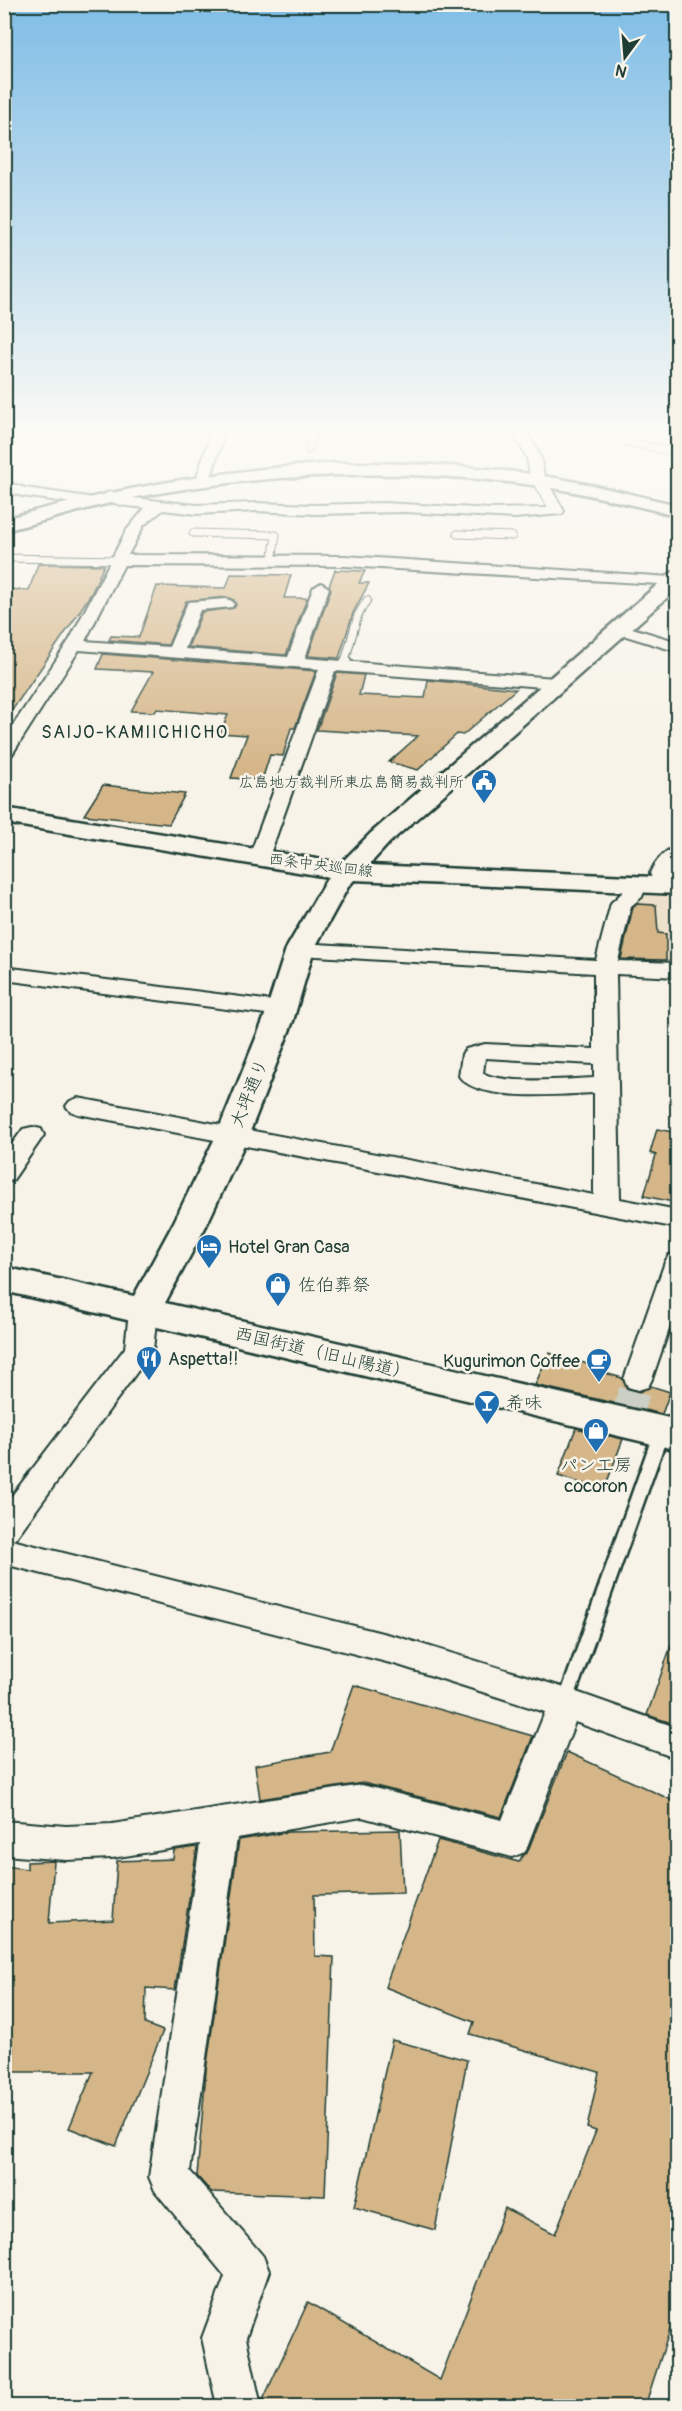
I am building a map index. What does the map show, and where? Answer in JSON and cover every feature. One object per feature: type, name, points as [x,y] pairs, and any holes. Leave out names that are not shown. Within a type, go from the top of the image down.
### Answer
[{"type":"street","points":[[4,753],[76,645],[126,545]]},
{"type":"street","points":[[120,560],[345,561],[674,580]]},
{"type":"street","name":"大坪通り","points":[[143,1312],[190,1224],[233,1134],[281,1009],[300,950],[337,883],[380,838],[674,580]]},
{"type":"street","points":[[295,662],[321,588]]},
{"type":"street","points":[[175,653],[194,605],[226,604]]},
{"type":"street","points":[[619,629],[678,647]]},
{"type":"street","points":[[76,645],[555,683]]},
{"type":"street","points":[[259,857],[336,665]]},
{"type":"street","name":"西条中央巡回線","points":[[4,815],[347,872],[670,886]]},
{"type":"street","points":[[670,886],[660,873],[663,866],[678,852]]},
{"type":"street","points":[[607,1206],[605,968],[621,903],[635,893],[637,884]]},
{"type":"street","points":[[300,950],[605,968],[678,970]]},
{"type":"street","points":[[4,973],[281,1009]]},
{"type":"street","points":[[607,1057],[485,1051],[474,1054],[471,1076],[475,1081],[485,1085],[607,1085]]},
{"type":"street","points":[[78,1106],[678,1219]]},
{"type":"street","points":[[4,1174],[32,1135]]},
{"type":"street","points":[[638,1379],[678,1262]]},
{"type":"street","name":"西国街道（旧山陽道）","points":[[4,1279],[670,1432]]},
{"type":"street","points":[[4,1530],[139,1350],[143,1312]]},
{"type":"street","points":[[4,1551],[398,1650],[566,1703],[678,1744]]},
{"type":"street","points":[[4,1838],[66,1843],[112,1841],[362,1801],[512,1840],[566,1703]]},
{"type":"street","points":[[221,1824],[169,2176],[248,2271],[224,2338],[239,2406]]},
{"type":"lane","points":[[272,561],[275,545]]},
{"type":"lane","points":[[4,558],[120,560]]},
{"type":"lane","points":[[336,665],[367,600]]},
{"type":"lane","points":[[566,1703],[670,1432]]},
{"type":"shaded area","points":[[637,895],[677,897],[677,967],[610,964],[626,906]]},
{"type":"building","points":[[38,564],[104,565],[92,592],[4,722],[4,589],[29,590]]},
{"type":"building","points":[[335,570],[365,571],[359,583],[369,583],[353,613],[339,658],[308,656],[331,589],[329,586]]},
{"type":"building","points":[[231,574],[291,575],[284,598],[307,598],[286,655],[188,647],[202,612],[234,608],[236,605],[234,600],[226,597],[186,601],[168,645],[109,640],[111,636],[139,637],[157,586],[226,588]]},
{"type":"building","points":[[103,654],[316,671],[295,728],[291,728],[283,756],[270,755],[262,780],[231,778],[247,735],[220,733],[228,715],[157,709],[155,712],[131,711],[153,672],[97,669]]},
{"type":"building","points":[[337,673],[364,675],[359,695],[425,698],[428,680],[516,689],[463,735],[457,734],[418,770],[389,762],[418,736],[317,730]]},
{"type":"building","points":[[103,785],[185,794],[169,824],[84,815]]},
{"type":"building","points":[[637,904],[656,905],[658,933],[666,934],[666,960],[621,959],[633,907]]},
{"type":"building","points":[[657,1129],[678,1133],[678,1203],[644,1196],[656,1155],[650,1153]]},
{"type":"building","points":[[549,1353],[591,1365],[590,1369],[622,1378],[627,1389],[639,1392],[651,1386],[670,1392],[662,1414],[535,1385]]},
{"type":"building","points":[[576,1428],[623,1439],[604,1490],[558,1476]]},
{"type":"building","points":[[674,1637],[678,1637],[678,1725],[647,1715]]},
{"type":"building","points":[[354,1685],[533,1736],[501,1817],[363,1783],[260,1799],[255,1765],[330,1752]]},
{"type":"building","points":[[567,1752],[678,1803],[678,2305],[645,2406],[263,2406],[262,2402],[308,2302],[440,2380],[505,2208],[555,2234],[596,2131],[587,2128],[599,2072],[470,2034],[474,2022],[385,1987],[438,1840],[519,1862],[527,1853]]},
{"type":"building","points":[[400,1830],[403,1893],[314,1895],[315,1956],[334,1957],[325,2196],[211,2192],[197,2176],[206,2071],[239,1840],[288,1832]]},
{"type":"building","points":[[197,1847],[175,1990],[146,1988],[145,2024],[163,2031],[116,2146],[69,2128],[93,2072],[10,2072],[13,2048],[4,2047],[4,1866],[27,1869],[27,1862],[54,1861],[49,1923],[113,1920],[117,1861],[173,1859],[174,1850]]},
{"type":"building","points":[[392,2040],[467,2060],[435,2230],[354,2207]]},
{"type":"tunnel","points":[[625,1421],[638,1379]]},
{"type":"place","name":"広島地方裁判所東広島簡易裁判所","points":[[484,805]]},
{"type":"place","name":"Hotel Gran Casa","points":[[209,1270]]},
{"type":"place","name":"佐伯葬祭","points":[[278,1308]]},
{"type":"place","name":"Aspetta!!","points":[[149,1382]]},
{"type":"place","name":"Kugurimon Coffee","points":[[599,1384]]},
{"type":"place","name":"希味","points":[[487,1426]]},
{"type":"place","name":"パン工房 cocoron","points":[[596,1454]]},
{"type":"district","name":"SAIJO-KAMIICHICHO","points":[[135,732]]}]
